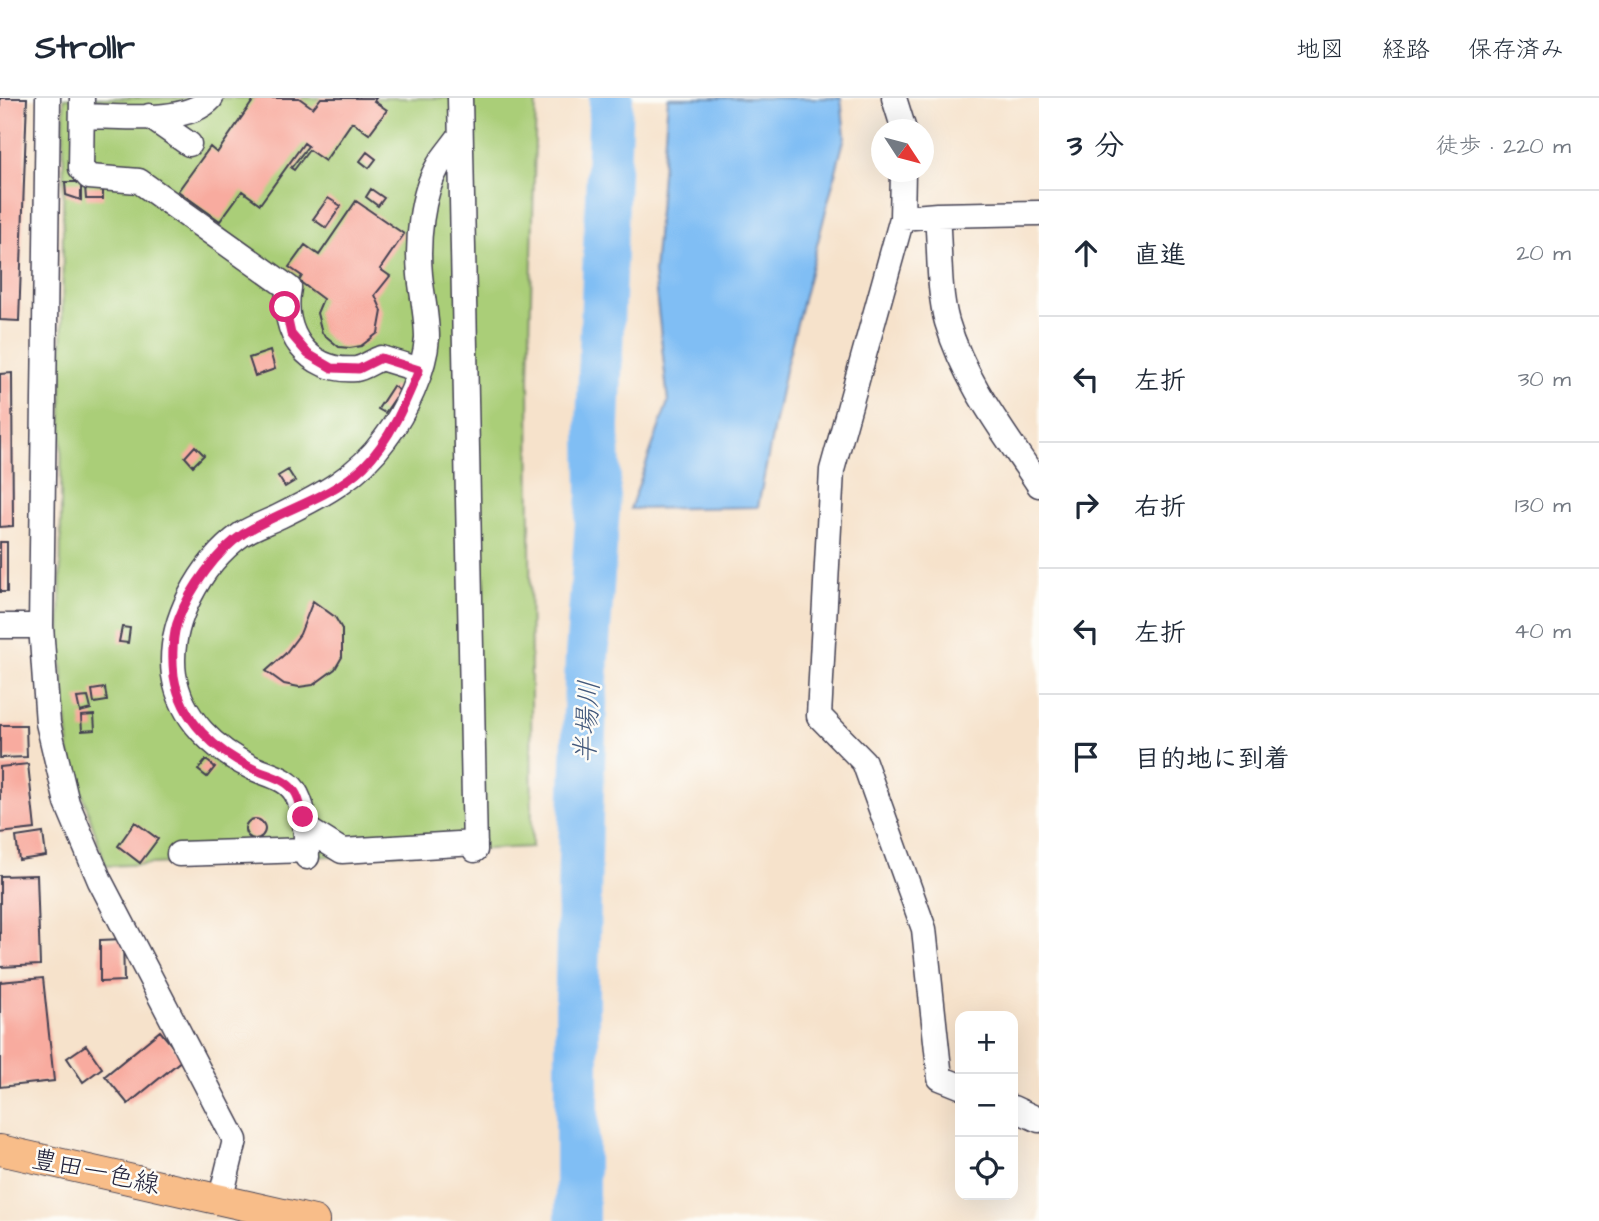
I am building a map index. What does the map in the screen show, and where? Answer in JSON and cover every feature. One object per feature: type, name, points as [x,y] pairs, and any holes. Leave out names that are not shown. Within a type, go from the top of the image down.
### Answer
[{"type":"main road","name":"豊田一色線","points":[[0,1150],[221,1197],[314,1221]]},
{"type":"street","points":[[48,98],[41,626],[48,723],[66,803],[100,881],[235,1140],[221,1197]]},
{"type":"street","points":[[211,98],[203,107],[175,116],[149,116],[82,107],[81,168],[89,177],[139,181],[289,288],[285,307],[291,334],[308,354],[332,368],[359,369],[381,358],[419,370]]},
{"type":"street","points":[[179,854],[306,845],[342,851],[475,846],[460,98]]},
{"type":"street","points":[[894,98],[901,119]]},
{"type":"street","points":[[149,116],[189,144]]},
{"type":"street","points":[[306,845],[297,794],[284,781],[228,755],[205,736],[190,718],[174,676],[178,618],[216,560],[242,534],[311,501],[363,467],[388,437],[419,370],[427,336],[419,271],[421,230],[437,167],[460,136]]},
{"type":"street","points":[[903,182],[902,218],[832,470],[819,716],[864,762],[923,929],[940,1078],[955,1084]]},
{"type":"street","points":[[902,218],[1039,213]]},
{"type":"street","points":[[937,215],[947,319],[966,373],[995,423],[1039,485]]},
{"type":"street","points":[[0,626],[41,626]]},
{"type":"street","points":[[1018,1110],[1039,1119]]},
{"type":"green space","points":[[64,98],[536,98],[529,378],[532,847],[106,866],[69,753],[60,641]]},
{"type":"water","points":[[668,98],[841,98],[845,136],[785,370],[758,507],[630,509],[668,402],[654,273]]},
{"type":"building","points":[[0,98],[27,98],[19,321],[0,320]]},
{"type":"building","points":[[255,98],[299,98],[313,108],[321,98],[376,98],[374,101],[387,110],[369,134],[352,122],[325,161],[309,150],[294,170],[291,168],[308,146],[304,143],[260,204],[242,191],[220,221],[178,191],[210,147],[217,153]]},
{"type":"building","points":[[367,152],[376,159],[369,168],[360,161]]},
{"type":"building","points":[[65,182],[81,182],[81,200],[66,195]]},
{"type":"building","points":[[85,186],[103,186],[103,199],[86,199]]},
{"type":"building","points":[[371,189],[384,198],[378,206],[366,197]]},
{"type":"building","points":[[328,198],[341,206],[326,228],[313,219]]},
{"type":"building","points":[[356,201],[404,234],[380,269],[390,276],[375,295],[382,311],[378,333],[361,346],[350,348],[339,347],[322,333],[317,313],[323,299],[299,281],[302,276],[289,267],[305,245],[319,255]]},
{"type":"building","points":[[270,351],[275,369],[255,376],[249,358]]},
{"type":"building","points":[[12,373],[13,526],[0,527],[0,374]]},
{"type":"building","points":[[393,386],[400,391],[385,413],[378,409]]},
{"type":"building","points":[[195,446],[204,455],[193,466],[185,457]]},
{"type":"building","points":[[288,470],[295,481],[285,487],[278,476]]},
{"type":"building","points":[[0,542],[7,542],[7,592],[0,592]]},
{"type":"building","points":[[313,601],[335,617],[342,629],[342,657],[335,669],[313,685],[299,687],[284,684],[266,671],[285,654],[300,634]]},
{"type":"building","points":[[122,627],[130,628],[128,643],[119,642]]},
{"type":"building","points":[[105,688],[107,701],[94,703],[92,690]]},
{"type":"building","points":[[88,697],[91,709],[80,712],[77,698]]},
{"type":"building","points":[[94,715],[95,730],[82,731],[81,716]]},
{"type":"building","points":[[0,725],[26,725],[27,757],[0,758]]},
{"type":"building","points":[[206,760],[215,767],[207,777],[198,770]]},
{"type":"building","points":[[28,764],[35,829],[0,833],[0,767]]},
{"type":"building","points":[[255,819],[262,822],[265,829],[262,836],[255,839],[248,836],[245,829],[248,822]]},
{"type":"building","points":[[135,822],[158,839],[140,863],[118,846]]},
{"type":"building","points":[[43,833],[46,856],[19,860],[16,837]]},
{"type":"building","points":[[37,875],[40,965],[0,967],[0,876]]},
{"type":"building","points":[[123,939],[124,981],[100,982],[100,940]]},
{"type":"building","points":[[43,978],[54,1081],[0,1087],[0,982]]},
{"type":"building","points":[[160,1031],[183,1059],[128,1104],[105,1076]]},
{"type":"building","points":[[86,1045],[102,1068],[83,1082],[67,1058]]},
{"type":"waterway","name":"半場川","points":[[577,1221],[577,979],[581,818],[587,655],[599,495],[598,426],[611,98]]},
{"type":"route","points":[[285,307],[291,334],[308,354],[332,368],[359,369],[381,358],[419,370],[388,437],[363,467],[311,501],[242,534],[216,560],[178,618],[174,676],[190,718],[205,736],[228,755],[284,781],[297,794],[303,817]]}]
